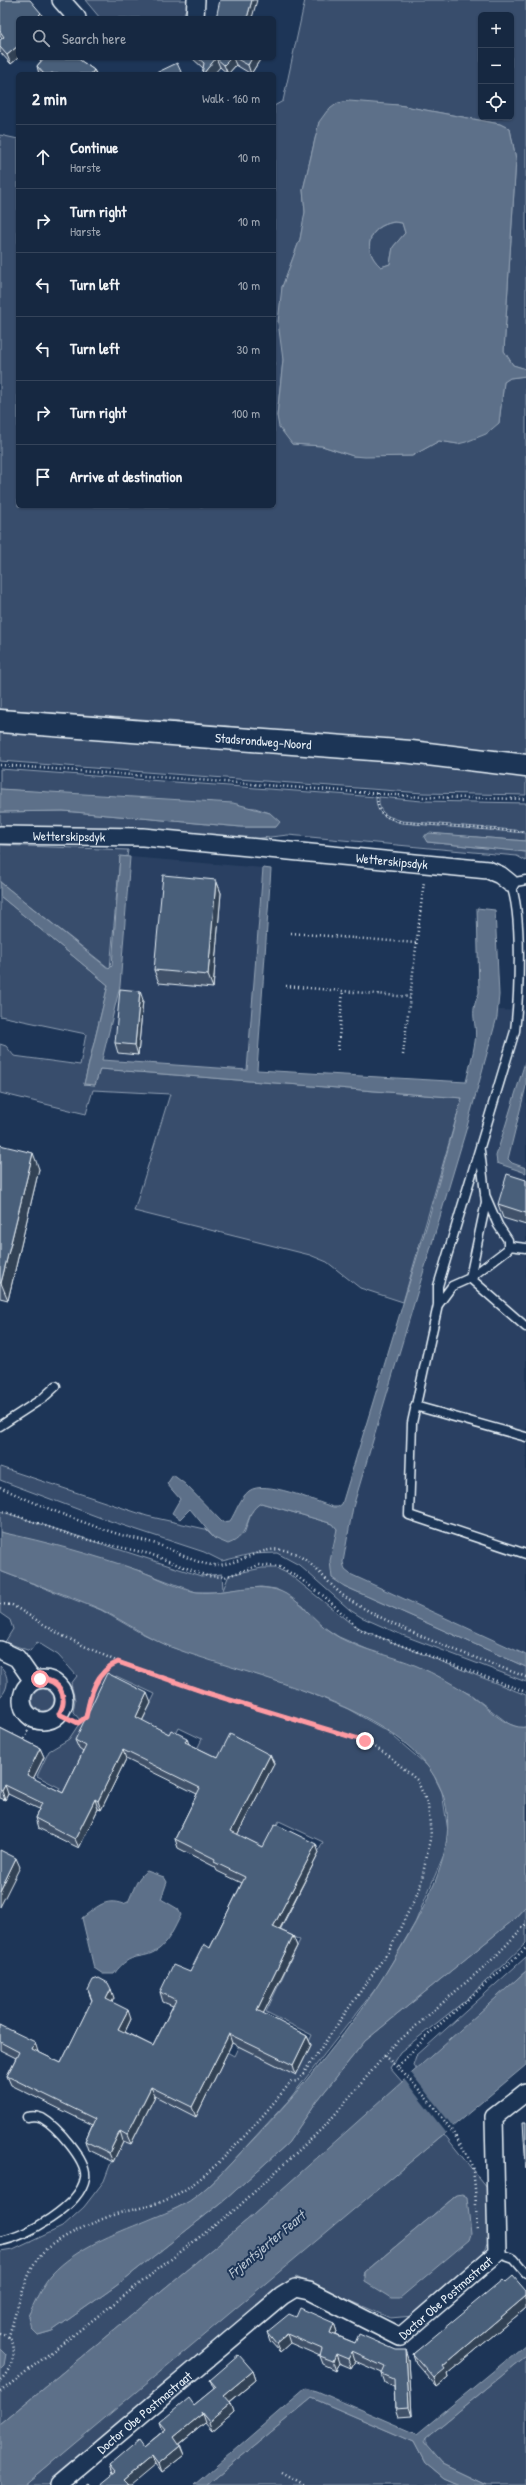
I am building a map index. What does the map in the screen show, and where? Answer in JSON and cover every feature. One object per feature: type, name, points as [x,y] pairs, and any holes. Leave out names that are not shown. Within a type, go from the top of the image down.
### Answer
[{"type":"main road","name":"Stadsrondweg-Noord","points":[[0,721],[411,752],[526,766]]},
{"type":"street","points":[[61,0],[75,16]]},
{"type":"street","points":[[195,16],[196,0]]},
{"type":"street","name":"Wetterskipsdyk","points":[[0,835],[143,837],[488,870],[518,881]]},
{"type":"street","points":[[0,1650],[17,1658],[33,1681]]},
{"type":"street","points":[[47,1679],[59,1686],[64,1700],[59,1714],[46,1720],[33,1719],[27,1713],[22,1699],[27,1686],[33,1681],[47,1679]]},
{"type":"street","name":"Doctor Obe Postmastraat","points":[[58,2485],[282,2296],[295,2288],[309,2291],[400,2337],[497,2253],[494,2118],[526,2092]]},
{"type":"lane","name":"Wetterskipsdyk","points":[[438,1304],[438,1286],[507,1064],[515,1031],[517,1004],[518,881]]},
{"type":"lane","points":[[470,1278],[485,1215],[485,1195],[480,1147]]},
{"type":"lane","points":[[485,1195],[498,1224],[508,1240],[509,1246],[502,1255],[470,1278],[452,1286],[438,1304],[415,1406],[410,1441],[409,1515],[526,1554]]},
{"type":"lane","points":[[509,1246],[526,1248]]},
{"type":"lane","points":[[470,1278],[526,1327]]},
{"type":"lane","points":[[0,1426],[43,1398],[56,1386]]},
{"type":"lane","points":[[415,1406],[526,1437]]},
{"type":"lane","points":[[0,2241],[43,2225],[72,2200],[83,2187],[86,2176],[74,2149],[66,2140],[42,2119],[27,2117]]},
{"type":"lane","points":[[497,2253],[514,2259],[526,2273]]},
{"type":"path","points":[[0,765],[422,797],[526,799]]},
{"type":"path","points":[[377,793],[379,811],[384,815],[401,822],[526,832]]},
{"type":"path","points":[[403,1055],[426,864]]},
{"type":"path","points":[[291,933],[416,943]]},
{"type":"path","points":[[286,986],[410,997]]},
{"type":"path","points":[[338,1050],[343,991]]},
{"type":"path","points":[[0,1487],[27,1500],[90,1525],[158,1545],[200,1562],[225,1564],[266,1551],[290,1551],[307,1562],[336,1592],[393,1624],[526,1677]]},
{"type":"path","points":[[0,1510],[80,1538],[150,1554],[207,1576],[225,1576],[259,1565],[280,1567],[310,1586],[360,1630],[526,1692]]},
{"type":"path","points":[[0,1604],[12,1605],[61,1635],[118,1662],[204,1692],[365,1741],[389,1756],[417,1780],[428,1805],[431,1835],[420,1888],[390,1949],[298,2081],[291,2082],[252,2128],[198,2180],[168,2200],[112,2215],[74,2232],[44,2252],[25,2285],[8,2339]]},
{"type":"path","points":[[59,1714],[78,1723],[86,1717],[90,1695],[100,1675],[108,1666],[118,1662]]},
{"type":"path","points":[[24,1739],[33,1719]]},
{"type":"path","points":[[0,2392],[238,2208],[326,2125],[384,2056],[420,2020],[496,1957],[526,1924]]},
{"type":"path","points":[[398,2066],[430,2033],[526,1948]]},
{"type":"path","points":[[384,2056],[405,2072],[453,2133],[472,2164],[478,2238],[483,2247],[497,2253]]},
{"type":"path","points":[[0,2334],[8,2339],[12,2345],[14,2359],[7,2375],[0,2380]]},
{"type":"path","points":[[282,2472],[305,2485]]},
{"type":"shaded area","points":[[85,0],[190,0],[183,16],[98,16]]},
{"type":"shaded area","points":[[305,0],[526,0],[526,369],[513,365],[504,351],[516,159],[510,129],[500,124],[479,120],[514,120],[514,12],[478,12],[478,120],[399,105],[388,105],[319,122],[303,190],[305,212],[300,239],[282,287],[283,360],[277,416],[292,444],[322,446],[353,456],[412,456],[439,441],[458,444],[499,423],[504,382],[510,378],[526,376],[526,753],[182,722],[0,709],[0,135],[16,139],[16,508],[276,508],[276,105],[283,101]]},
{"type":"shaded area","points":[[395,222],[402,223],[405,233],[393,247],[390,264],[381,267],[371,253],[370,240],[379,228],[386,224]]},
{"type":"shaded area","points":[[0,731],[348,757],[503,773],[526,777],[526,795],[423,793],[0,761]]},
{"type":"shaded area","points":[[0,769],[376,797],[376,803],[380,812],[386,817],[401,823],[526,833],[526,841],[437,834],[425,835],[427,842],[526,852],[526,861],[517,856],[288,835],[252,839],[144,829],[0,827],[0,812],[63,811],[241,827],[276,827],[279,822],[270,813],[255,808],[0,789]]},
{"type":"shaded area","points":[[379,797],[422,801],[526,803],[526,831],[402,821],[384,814],[380,807]]},
{"type":"shaded area","points":[[0,845],[128,850],[127,857],[120,857],[110,969],[0,882]]},
{"type":"shaded area","points":[[130,857],[263,868],[247,1070],[102,1060],[120,986]]},
{"type":"shaded area","points":[[0,896],[108,985],[84,1084],[95,1085],[100,1069],[462,1098],[403,1302],[360,1288],[327,1262],[310,1255],[134,1211],[170,1094],[93,1090],[86,1114],[0,1093],[0,1044],[6,1046],[14,1056],[80,1065],[86,1034],[0,1016]]},
{"type":"shaded area","points":[[497,1010],[526,1011],[526,1655],[350,1574],[345,1570],[343,1562],[353,1507],[466,1130]]},
{"type":"shaded area","points":[[0,1467],[147,1516],[205,1529],[214,1538],[244,1534],[253,1508],[261,1503],[333,1524],[337,1529],[344,1586],[526,1667],[526,1682],[397,1633],[361,1617],[350,1610],[299,1565],[277,1553],[251,1554],[222,1561],[204,1552],[101,1518],[0,1480]]},
{"type":"shaded area","points":[[0,1511],[201,1576],[222,1574],[223,1590],[229,1575],[262,1568],[276,1568],[289,1574],[349,1622],[367,1632],[526,1695],[526,1727],[520,1728],[509,1724],[470,1694],[339,1637],[317,1623],[303,1606],[276,1589],[261,1587],[215,1592],[196,1592],[140,1571],[0,1532]]},
{"type":"shaded area","points":[[0,1571],[101,1610],[139,1632],[171,1647],[296,1687],[348,1709],[387,1731],[430,1768],[442,1792],[448,1831],[445,1852],[415,1923],[380,1983],[288,2101],[221,2174],[194,2199],[52,2274],[28,2316],[38,2335],[52,2331],[116,2286],[226,2199],[288,2143],[317,2101],[365,2041],[512,1921],[526,1906],[526,1943],[466,2000],[400,2052],[390,2068],[403,2083],[252,2216],[0,2424],[0,2252],[13,2250],[62,2227],[84,2207],[104,2181],[115,2152],[117,2069],[200,2108],[227,2052],[234,2056],[242,2039],[298,2066],[312,2035],[266,2012],[300,1940],[264,1923],[272,1905],[289,1913],[323,1842],[279,1821],[265,1848],[228,1830],[234,1819],[244,1823],[274,1761],[233,1741],[221,1765],[195,1753],[202,1739],[179,1728],[174,1738],[141,1723],[155,1694],[116,1676],[82,1745],[93,1751],[67,1804],[55,1799],[60,1788],[37,1776],[49,1751],[69,1739],[81,1721],[73,1712],[75,1700],[71,1684],[77,1676],[58,1655],[37,1642],[30,1651],[5,1642],[13,1629],[10,1620],[0,1613]]},
{"type":"shaded area","points":[[0,1666],[7,1678],[7,1686],[0,1697]]},
{"type":"shaded area","points":[[43,1689],[51,1692],[54,1700],[51,1708],[43,1711],[35,1708],[32,1700],[35,1692]]},
{"type":"shaded area","points":[[526,1957],[526,1971],[417,2070],[413,2065],[416,2056]]},
{"type":"shaded area","points":[[444,2134],[487,2188],[490,2238],[483,2253],[413,2316],[390,2318],[296,2277],[47,2485],[25,2485],[284,2265]],"holes":[[[457,2195],[364,2276],[365,2272]]]},
{"type":"shaded area","points":[[526,2356],[526,2485],[486,2485],[442,2464],[426,2446],[426,2438]]},
{"type":"shaded area","points":[[312,2398],[414,2442],[425,2463],[444,2479],[458,2485],[207,2485]]},
{"type":"water","points":[[349,101],[399,105],[500,124],[510,129],[516,159],[504,351],[513,365],[526,369],[526,376],[510,378],[504,382],[499,423],[486,434],[458,444],[439,441],[412,456],[365,457],[353,456],[322,446],[292,444],[279,427],[277,416],[283,360],[278,322],[282,287],[300,239],[305,212],[303,190],[319,122],[327,111],[338,103]],"holes":[[[394,222],[402,223],[405,233],[393,247],[390,264],[381,267],[375,260],[369,246],[373,234],[378,228],[385,224]]]},
{"type":"water","points":[[0,789],[233,803],[270,813],[280,822],[276,827],[241,827],[63,811],[0,812]]},
{"type":"water","points":[[429,833],[526,841],[526,852],[427,842],[424,837]]},
{"type":"water","points":[[120,856],[130,857],[120,986],[102,1060],[247,1070],[263,868],[271,869],[257,1070],[466,1082],[475,1042],[476,1035],[474,1008],[479,993],[477,908],[495,910],[499,995],[497,1017],[466,1130],[353,1507],[343,1562],[345,1570],[350,1574],[526,1655],[526,1667],[344,1586],[332,1578],[330,1561],[337,1529],[333,1524],[261,1503],[255,1507],[241,1536],[228,1544],[214,1538],[190,1509],[180,1519],[172,1513],[180,1499],[167,1484],[173,1475],[185,1484],[222,1522],[230,1521],[243,1497],[249,1491],[256,1488],[278,1489],[333,1507],[338,1507],[342,1504],[428,1221],[462,1098],[100,1069],[95,1085],[84,1084],[108,985],[0,896],[0,882],[109,969],[112,966]]},
{"type":"water","points":[[526,1059],[526,1086],[508,1159],[512,1163],[526,1168],[526,1173],[497,1163],[496,1156]]},
{"type":"water","points":[[0,1532],[88,1554],[197,1592],[243,1588],[265,1588],[276,1590],[286,1594],[300,1604],[326,1628],[340,1638],[431,1672],[476,1699],[504,1721],[511,1725],[526,1727],[526,1906],[512,1921],[365,2041],[317,2101],[288,2143],[226,2199],[116,2286],[52,2331],[38,2335],[31,2328],[28,2316],[41,2289],[52,2274],[84,2249],[178,2208],[190,2201],[209,2186],[267,2125],[306,2081],[344,2033],[378,1985],[404,1942],[436,1880],[443,1857],[447,1835],[447,1813],[442,1792],[424,1762],[397,1737],[362,1716],[323,1698],[171,1647],[102,1610],[77,1599],[0,1571]]},
{"type":"water","points":[[147,1871],[164,1877],[167,1882],[161,1899],[178,1909],[181,1915],[163,1946],[153,1953],[126,1961],[114,1974],[103,1974],[94,1968],[82,1918],[96,1907],[106,1903],[117,1902],[123,1904],[128,1902],[138,1880]]},
{"type":"water","name":"Frjentsjerter Feart","points":[[526,1971],[526,2065],[25,2485],[0,2485],[0,2424],[252,2216]]},
{"type":"water","points":[[462,2194],[467,2197],[471,2234],[469,2240],[400,2298],[391,2298],[365,2282],[365,2272],[457,2195]]},
{"type":"water","points":[[526,2344],[526,2356],[426,2438],[424,2443],[442,2464],[486,2485],[458,2485],[444,2479],[425,2463],[414,2442],[312,2398],[207,2485],[194,2485],[306,2388],[317,2391],[417,2434]]},
{"type":"water","points":[[0,2348],[6,2354],[4,2365],[0,2369]]},
{"type":"pier","points":[[411,2073],[454,2128],[447,2134],[404,2079]]},
{"type":"building","points":[[0,0],[30,0],[41,13],[39,15],[40,16],[16,16],[16,48],[7,55],[0,47],[0,40],[4,37],[0,31]]},
{"type":"building","points":[[220,0],[252,0],[248,16],[216,16]]},
{"type":"building","points":[[42,60],[80,60],[94,70],[92,72],[42,72],[37,66]]},
{"type":"building","points":[[200,60],[214,60],[205,72],[202,72],[204,63]]},
{"type":"building","points":[[218,60],[229,60],[224,65]]},
{"type":"building","points":[[239,60],[251,60],[248,65]]},
{"type":"building","points":[[177,63],[181,72],[158,72]]},
{"type":"building","points":[[163,875],[216,880],[208,975],[154,970]]},
{"type":"building","points":[[120,989],[140,991],[135,1045],[115,1043]]},
{"type":"building","points":[[0,1145],[33,1153],[1,1283],[0,1283]]},
{"type":"building","points":[[507,1174],[526,1180],[526,1213],[498,1204]]},
{"type":"building","points":[[107,1673],[147,1693],[136,1717],[169,1734],[171,1730],[187,1738],[185,1742],[218,1758],[230,1734],[270,1755],[231,1831],[263,1847],[275,1824],[316,1844],[273,1927],[293,1936],[257,2010],[307,2036],[293,2065],[229,2034],[192,2107],[151,2087],[127,2135],[120,2131],[109,2153],[85,2141],[95,2119],[7,2076],[19,2052],[0,2042],[0,2025],[35,2042],[32,2049],[61,2063],[92,2000],[88,1990],[93,1980],[99,1978],[108,1983],[111,1989],[106,1999],[128,2010],[118,2029],[153,2046],[176,2000],[160,1992],[173,1965],[190,1972],[204,1944],[210,1948],[245,1877],[214,1862],[215,1859],[175,1839],[200,1788],[123,1750],[98,1801],[95,1799],[75,1839],[35,1818],[42,1803],[5,1785],[2,1791],[0,1790],[0,1728],[40,1748],[27,1775],[63,1793],[86,1746],[75,1740]]},
{"type":"building","points":[[0,1850],[16,1858],[0,1891]]},
{"type":"building","points":[[523,2122],[526,2122],[526,2169]]},
{"type":"building","points":[[513,2276],[526,2291],[526,2296],[443,2366],[445,2369],[434,2378],[413,2354],[502,2280],[505,2283]]},
{"type":"building","points":[[300,2308],[334,2323],[330,2333],[355,2343],[359,2334],[396,2350],[406,2350],[409,2407],[395,2408],[394,2379],[382,2374],[385,2367],[352,2352],[348,2359],[336,2354],[333,2361],[320,2356],[322,2349],[287,2334],[276,2343],[267,2332],[289,2314],[296,2317]]},
{"type":"building","points":[[239,2355],[253,2371],[224,2395],[231,2403],[209,2422],[201,2412],[202,2414],[174,2437],[180,2446],[158,2464],[152,2456],[123,2480],[128,2485],[100,2485],[116,2472],[110,2465],[139,2440],[144,2447],[166,2429],[160,2422],[189,2398],[194,2405],[216,2387],[210,2380]]},
{"type":"route","points":[[40,1679],[47,1679],[59,1686],[63,1693],[64,1700],[63,1707],[59,1714],[78,1723],[86,1717],[90,1695],[100,1675],[108,1666],[118,1662],[204,1692],[365,1741]]}]
